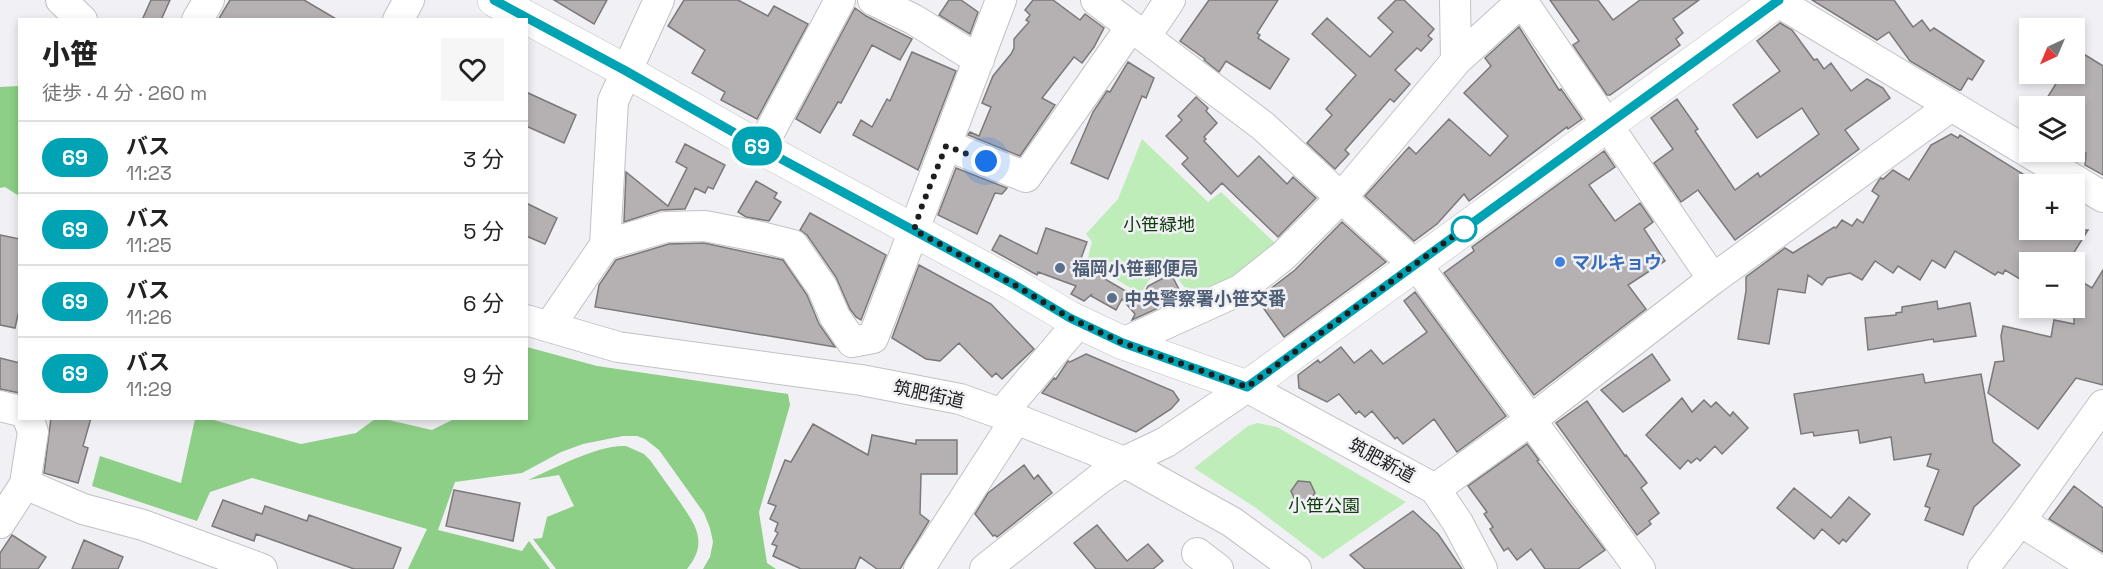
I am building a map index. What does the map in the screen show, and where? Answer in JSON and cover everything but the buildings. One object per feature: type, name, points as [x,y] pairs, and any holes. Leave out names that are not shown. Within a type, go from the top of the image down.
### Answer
[{"type":"main road","points":[[494,0],[527,18]]},
{"type":"main road","points":[[528,18],[1079,322],[1123,343],[1247,387],[1777,1]]},
{"type":"street","points":[[61,0],[80,18]]},
{"type":"street","points":[[198,18],[209,0]]},
{"type":"street","points":[[399,18],[409,0]]},
{"type":"street","points":[[605,246],[613,101],[659,0]]},
{"type":"street","points":[[761,148],[840,0]]},
{"type":"street","points":[[873,0],[913,19],[979,60]]},
{"type":"street","points":[[538,323],[605,246],[666,227],[705,226],[793,246],[822,287],[835,316],[852,342],[873,338],[1001,0]]},
{"type":"street","points":[[1096,0],[1263,126],[1416,264],[1640,569]]},
{"type":"street","points":[[946,146],[1026,177],[1138,32],[1170,0]]},
{"type":"street","points":[[1455,0],[1456,60]]},
{"type":"street","points":[[1123,343],[1240,290],[1283,256],[1342,197],[1456,60],[1523,0],[1713,279]]},
{"type":"street","points":[[1777,1],[2103,197]]},
{"type":"street","points":[[1435,489],[1531,420],[1713,279],[1951,106]]},
{"type":"street","points":[[919,569],[1009,416],[1079,322]]},
{"type":"street","name":"筑肥街道","points":[[538,323],[618,347],[861,380],[960,399],[1124,462],[1232,522],[1296,569]]},
{"type":"street","points":[[985,569],[1099,479],[1124,462],[1166,442],[1247,387]]},
{"type":"street","name":"筑肥新道","points":[[1247,387],[1435,489],[1458,523],[1482,569]]},
{"type":"street","points":[[1983,569],[2103,405]]},
{"type":"street","points":[[0,406],[18,410]]},
{"type":"street","points":[[0,523],[25,484],[33,432],[29,420]]},
{"type":"street","points":[[25,484],[83,509],[142,525],[262,569]]},
{"type":"street","points":[[2020,521],[2097,569]]},
{"type":"green space","points":[[18,86],[18,195],[5,187],[0,188],[0,87]]},
{"type":"green space","name":"小笹緑地","points":[[1142,139],[1208,202],[1221,192],[1276,244],[1228,282],[1192,296],[1171,271],[1150,279],[1140,294],[1087,261],[1092,242],[1086,234],[1118,199]]},
{"type":"green space","points":[[528,347],[597,366],[788,394],[790,405],[759,512],[767,563],[776,569],[703,569],[710,557],[713,542],[704,513],[659,450],[637,436],[623,436],[583,444],[561,452],[522,473],[455,482],[438,530],[522,551],[529,541],[550,569],[408,569],[427,529],[252,478],[210,492],[197,521],[92,486],[100,456],[181,483],[195,420],[214,420],[301,444],[356,433],[374,420],[388,420],[432,430],[452,420],[528,420]]},
{"type":"green space","name":"小笹公園","points":[[1257,423],[1277,427],[1406,502],[1323,559],[1256,508],[1194,468],[1248,426]]},
{"type":"green space","points":[[615,446],[626,446],[644,454],[650,460],[694,524],[698,550],[694,559],[687,569],[556,569],[533,539],[542,538],[547,517],[574,506],[559,475],[528,480],[590,453]]},
{"type":"bus line","name":"69","points":[[494,0],[527,18]]},
{"type":"bus line","name":"69","points":[[528,18],[761,148],[1013,284],[1070,318],[1123,343],[1247,387],[1779,0]]},
{"type":"place","name":"マルキョウ","points":[[1560,262]]},
{"type":"place","name":"福岡小笹郵便局","points":[[1060,268]]},
{"type":"place","name":"中央警察署小笹交番","points":[[1112,298]]},
{"type":"route","points":[[986,161],[946,146],[914,230],[1070,318],[1123,343],[1247,387],[1473,222],[1464,229]]}]
